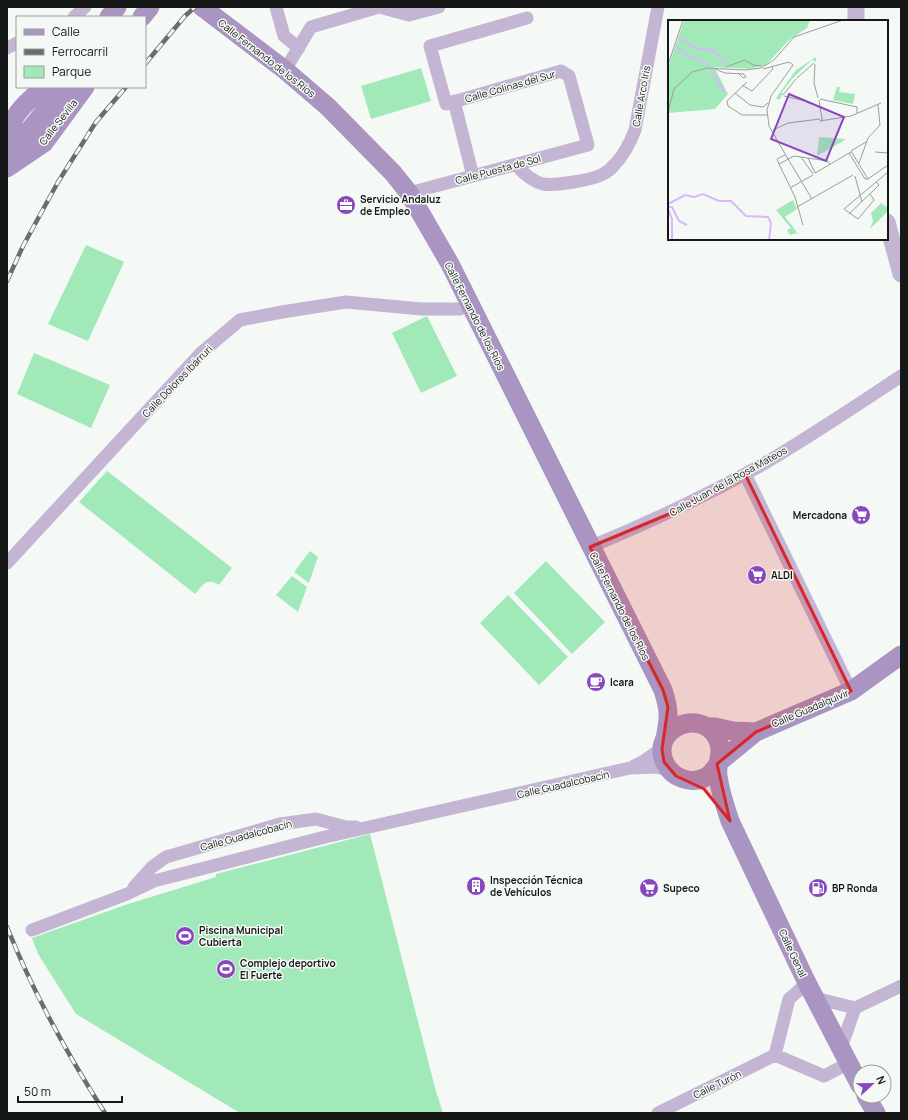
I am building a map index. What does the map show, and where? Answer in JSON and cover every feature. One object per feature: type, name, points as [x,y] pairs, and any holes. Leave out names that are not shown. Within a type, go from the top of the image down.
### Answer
[{"type":"main road","points":[[110,16],[117,7]]},
{"type":"main road","points":[[143,16],[150,7]]},
{"type":"main road","name":"Calle Fernando de los Ríos","points":[[202,7],[286,70],[328,106],[393,173],[409,193],[450,264],[471,305],[590,547],[663,690],[668,707],[668,719],[664,743]]},
{"type":"main road","points":[[43,88],[24,106],[12,124],[12,134],[15,139],[13,149],[35,145],[50,133]]},
{"type":"main road","name":"Calle Sevilla","points":[[13,149],[64,88]]},
{"type":"main road","name":"Calle Sevilla","points":[[7,168],[40,146],[48,138],[50,133],[84,88]]},
{"type":"main road","name":"Calle Guadalquivir","points":[[717,765],[756,732],[851,691],[901,655]]},
{"type":"main road","name":"Calle Fernando de los Ríos","points":[[663,690],[671,700],[703,725]]},
{"type":"main road","points":[[692,722],[703,725],[712,731],[718,738],[720,752],[717,765],[707,776],[696,780],[684,780],[668,770],[662,754],[664,743],[675,727],[680,724],[692,722]]},
{"type":"main road","name":"Calle Guadalquivir","points":[[703,725],[733,732],[756,732]]},
{"type":"main road","name":"Calle Genal","points":[[717,765],[722,798],[730,821],[811,991],[852,1069]]},
{"type":"main road","name":"Calle Genal","points":[[684,780],[697,783],[704,789],[730,821]]},
{"type":"main road","points":[[871,1104],[876,1113]]},
{"type":"street","points":[[75,16],[85,7]]},
{"type":"street","points":[[276,7],[284,36],[299,48]]},
{"type":"street","points":[[286,70],[311,27],[379,7],[409,15],[439,7]]},
{"type":"street","name":"Calle Arco Iris","points":[[516,165],[527,177],[543,184],[566,183],[603,175],[615,165],[627,149],[635,130],[658,7]]},
{"type":"street","points":[[856,7],[856,20]]},
{"type":"street","points":[[473,176],[454,101],[446,104],[430,46],[527,18]]},
{"type":"street","points":[[7,48],[16,44]]},
{"type":"street","name":"Calle Colinas del Sur","points":[[454,101],[561,71],[569,76],[588,146]]},
{"type":"street","name":"Calle Puesta de Sol","points":[[409,193],[588,146]]},
{"type":"street","points":[[888,226],[901,274]]},
{"type":"street","name":"Calle Dolores Ibárruri","points":[[7,564],[201,353],[240,320],[346,302],[422,309],[460,309],[471,305]]},
{"type":"street","name":"Calle Juan de la Rosa Mateos","points":[[590,547],[669,514],[745,474],[831,422],[901,376]]},
{"type":"street","points":[[745,474],[851,691]]},
{"type":"street","name":"Calle Guadalcobacín","points":[[32,930],[127,894],[154,881],[325,837],[380,826],[630,768],[644,762],[664,743]]},
{"type":"street","name":"Calle Guadalcobacín","points":[[630,768],[657,767],[668,770]]},
{"type":"street","name":"Calle Guadalcobacín","points":[[127,894],[152,867],[166,857],[280,824],[316,819],[346,827],[380,826]]},
{"type":"street","points":[[855,1008],[845,1056],[824,1076],[775,1055],[789,999],[811,991],[855,1008],[901,986]]},
{"type":"street","name":"Calle Turón","points":[[658,1113],[775,1055]]},
{"type":"highlighted area","points":[[745,474],[851,691],[756,732],[717,764],[730,821],[704,789],[676,776],[664,762],[662,749],[668,707],[663,690],[590,547],[669,514]]},
{"type":"green space","points":[[421,68],[431,101],[371,119],[361,86]]},
{"type":"green space","points":[[86,245],[124,262],[88,341],[48,324]]},
{"type":"green space","points":[[427,316],[457,376],[421,393],[392,333]]},
{"type":"green space","points":[[34,353],[110,385],[91,428],[17,394]]},
{"type":"green space","points":[[107,471],[232,568],[219,585],[211,582],[205,583],[195,594],[79,502]]},
{"type":"green space","points":[[310,551],[318,557],[309,583],[294,572]]},
{"type":"green space","points":[[546,561],[605,622],[572,654],[514,593]]},
{"type":"green space","points":[[292,576],[307,587],[298,612],[276,595]]},
{"type":"green space","points":[[508,595],[568,657],[539,685],[480,623]]},
{"type":"green space","name":"Complejo deportivo El Fuerte","points":[[370,834],[435,1088],[443,1113],[240,1113],[76,1014],[38,954],[32,938],[125,905],[216,877],[216,874]]},
{"type":"railway","points":[[146,63],[185,16],[195,7]]},
{"type":"railway","points":[[7,281],[23,246],[58,182],[96,122],[125,88]]},
{"type":"railway","points":[[7,927],[39,999],[77,1068],[105,1113]]},
{"type":"place","name":"Servicio Andaluz de Empleo","points":[[346,205]]},
{"type":"place","name":"Mercadona","points":[[861,515]]},
{"type":"place","name":"ALDI","points":[[757,575]]},
{"type":"place","name":"Icara","points":[[596,682]]},
{"type":"place","name":"Inspección Técnica de Vehículos","points":[[476,886]]},
{"type":"place","name":"Supeco","points":[[649,888]]},
{"type":"place","name":"BP Ronda","points":[[818,888]]},
{"type":"place","name":"Piscina Municipal Cubierta","points":[[185,936]]},
{"type":"place","name":"Complejo deportivo El Fuerte","points":[[226,969]]}]
